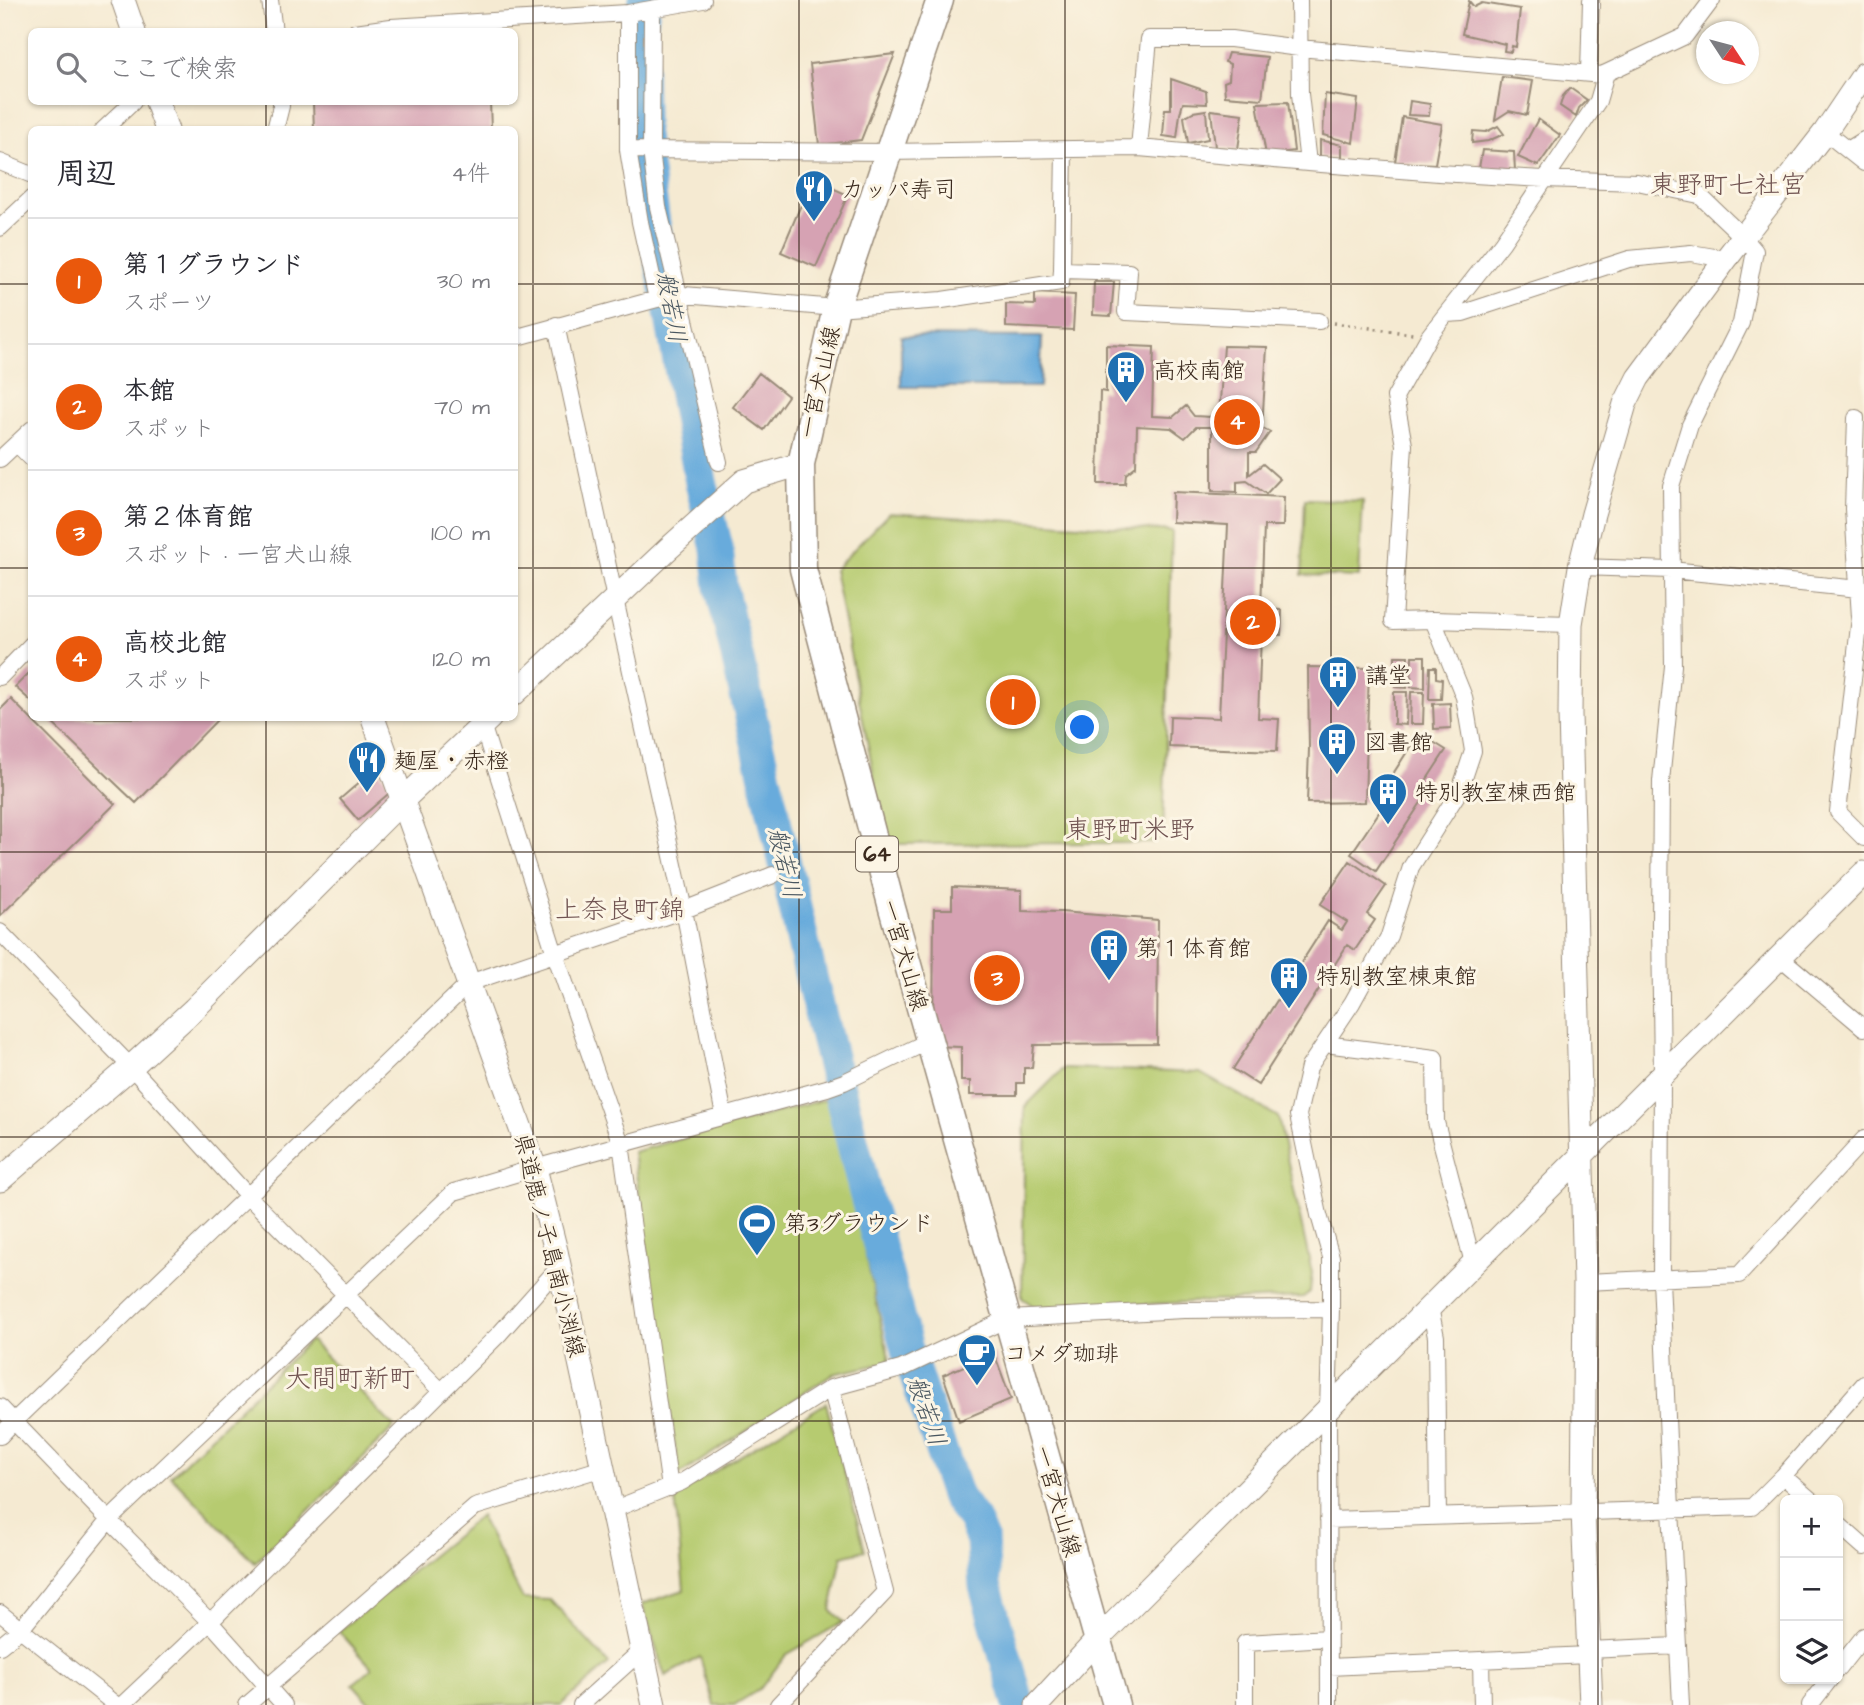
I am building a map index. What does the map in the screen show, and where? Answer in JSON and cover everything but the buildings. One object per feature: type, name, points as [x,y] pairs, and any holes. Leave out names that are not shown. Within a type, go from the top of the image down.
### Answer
[{"type":"main road","name":"一宮犬山線","points":[[940,0],[836,308],[801,464],[803,569],[892,908],[1115,1705]]},
{"type":"street","points":[[123,0],[133,28]]},
{"type":"street","points":[[270,0],[274,28]]},
{"type":"street","points":[[384,28],[628,13],[703,0]]},
{"type":"street","points":[[1298,0],[1300,94],[1308,163]]},
{"type":"street","points":[[1589,73],[1591,0]]},
{"type":"street","points":[[1139,148],[1149,39],[1231,39],[1299,48],[1602,75],[1685,36],[1712,0]]},
{"type":"street","points":[[652,10],[651,150],[658,207],[719,462]]},
{"type":"street","points":[[628,13],[628,150],[657,299]]},
{"type":"street","points":[[1571,624],[1393,621],[1404,445],[1395,397],[1429,336],[1502,243],[1598,101],[1606,73]]},
{"type":"street","points":[[1591,1705],[1583,1512],[1585,1282],[1570,714],[1571,624],[1580,567],[1625,404],[1638,378],[1825,131],[1864,74]]},
{"type":"street","points":[[107,126],[130,105]]},
{"type":"street","points":[[158,105],[166,126]]},
{"type":"street","points":[[276,126],[281,105]]},
{"type":"street","points":[[1825,131],[1864,163]]},
{"type":"street","points":[[1848,150],[1864,140]]},
{"type":"street","points":[[628,150],[889,152],[1139,148],[1308,163],[1544,179],[1637,182],[1699,195],[1755,251],[1741,323],[1690,425],[1671,486],[1673,666],[1661,782],[1661,1279],[1681,1705]]},
{"type":"street","points":[[518,337],[657,299],[678,296],[836,308],[942,300],[1060,282],[1064,149]]},
{"type":"street","points":[[0,162],[28,173]]},
{"type":"street","points":[[0,228],[28,202]]},
{"type":"street","points":[[1446,314],[1463,313],[1629,260],[1691,253],[1726,259]]},
{"type":"street","points":[[1062,270],[1129,272],[1126,312],[1319,321]]},
{"type":"street","points":[[556,325],[684,910],[724,1116]]},
{"type":"street","points":[[1856,418],[1859,589],[1862,617],[1838,812],[1864,838]]},
{"type":"street","points":[[0,459],[28,433]]},
{"type":"street","points":[[17,444],[28,455]]},
{"type":"street","points":[[518,690],[744,481],[801,464]]},
{"type":"street","points":[[1580,567],[1671,570],[1859,589]]},
{"type":"street","points":[[1329,1705],[1328,1410],[1331,1257],[1319,1215],[1298,1115],[1309,1067],[1352,1003],[1389,936],[1411,867],[1460,790],[1472,751],[1464,697],[1433,620]]},
{"type":"street","points":[[0,677],[28,648]]},
{"type":"street","name":"県道鹿ノ子島南小渕線","points":[[374,721],[535,1168],[654,1705]]},
{"type":"street","points":[[0,1180],[131,1067],[204,999],[483,721]]},
{"type":"street","points":[[484,721],[555,954],[621,1144],[670,1488]]},
{"type":"street","points":[[1037,1705],[1097,1640],[1864,873]]},
{"type":"street","points":[[0,1436],[469,983],[684,910],[773,875]]},
{"type":"street","points":[[0,932],[131,1067],[248,1196],[441,1391]]},
{"type":"street","points":[[1781,958],[1864,1028]]},
{"type":"street","points":[[0,1646],[21,1629],[108,1520],[454,1192],[827,1088],[929,1041]]},
{"type":"street","points":[[1325,1044],[1435,1058],[1436,1122],[1474,1263]]},
{"type":"street","points":[[1585,1282],[1739,1275],[1864,1139]]},
{"type":"street","points":[[122,1705],[210,1622],[500,1333],[559,1267]]},
{"type":"street","points":[[1430,1307],[1436,1337],[1438,1517]]},
{"type":"street","points":[[611,1510],[670,1488],[831,1388],[924,1360],[1007,1319],[1184,1310],[1331,1309]]},
{"type":"street","points":[[1328,1520],[1752,1507],[1864,1384]]},
{"type":"street","points":[[778,1705],[885,1592],[831,1388]]},
{"type":"street","points":[[0,1407],[210,1622],[284,1705]]},
{"type":"street","points":[[247,1705],[475,1507],[603,1468]]},
{"type":"street","points":[[1783,1476],[1805,1495]]},
{"type":"street","points":[[1843,1528],[1864,1547]]},
{"type":"street","points":[[0,1613],[116,1705]]},
{"type":"street","points":[[1843,1663],[1864,1636]]},
{"type":"street","points":[[1245,1705],[1245,1643],[1328,1639]]},
{"type":"street","points":[[1328,1667],[1481,1661],[1677,1646]]},
{"type":"street","points":[[581,1705],[642,1650]]},
{"type":"street","points":[[1481,1661],[1482,1705]]},
{"type":"street","points":[[1810,1705],[1826,1684]]},
{"type":"path","points":[[1319,321],[1429,336]]},
{"type":"green space","points":[[1305,499],[1363,501],[1359,577],[1302,575]]},
{"type":"green space","points":[[889,513],[1172,531],[1163,835],[1152,843],[887,844],[834,570]]},
{"type":"green space","points":[[1064,1068],[1200,1073],[1278,1117],[1312,1273],[1310,1292],[1303,1297],[1038,1309],[1022,1298],[1025,1107]]},
{"type":"green space","name":"第3グラウンド","points":[[830,1098],[890,1362],[833,1374],[679,1475],[633,1152]]},
{"type":"green space","points":[[310,1340],[394,1427],[255,1563],[171,1476]]},
{"type":"green space","points":[[826,1403],[865,1550],[842,1556],[831,1610],[843,1622],[786,1655],[760,1689],[734,1705],[714,1705],[700,1657],[665,1676],[642,1604],[684,1590],[675,1496]]},
{"type":"green space","points":[[480,1516],[523,1599],[550,1600],[609,1664],[561,1705],[372,1705],[353,1684],[372,1668],[339,1631]]},
{"type":"water","points":[[901,336],[1042,337],[1040,387],[901,387]]},
{"type":"waterway","name":"般若川","points":[[645,0],[640,32],[641,129],[654,224],[701,482],[717,548],[721,587],[813,985],[865,1192],[908,1353],[957,1497],[973,1519],[982,1540],[985,1586],[1019,1705]]},
{"type":"place","name":"カッパ寿司","points":[[814,223]]},
{"type":"place","name":"高校南館","points":[[1126,404]]},
{"type":"place","name":"高校北館","points":[[1237,422]]},
{"type":"place","name":"本館","points":[[1253,622]]},
{"type":"place","name":"第１グラウンド","points":[[1013,702]]},
{"type":"place","name":"講堂","points":[[1338,709]]},
{"type":"place","name":"図書館","points":[[1337,776]]},
{"type":"place","name":"麺屋・赤橙","points":[[367,794]]},
{"type":"place","name":"特別教室棟西館","points":[[1388,826]]},
{"type":"place","name":"第２体育館","points":[[997,978]]},
{"type":"place","name":"第１体育館","points":[[1109,982]]},
{"type":"place","name":"特別教室棟東館","points":[[1289,1010]]},
{"type":"place","name":"第3グラウンド","points":[[757,1257]]},
{"type":"place","name":"コメダ珈琲","points":[[977,1387]]},
{"type":"district","name":"東野町七社宮","points":[[1728,184]]},
{"type":"district","name":"東野町米野","points":[[1130,829]]},
{"type":"district","name":"上奈良町錦","points":[[620,909]]},
{"type":"district","name":"大間町新町","points":[[350,1378]]}]
